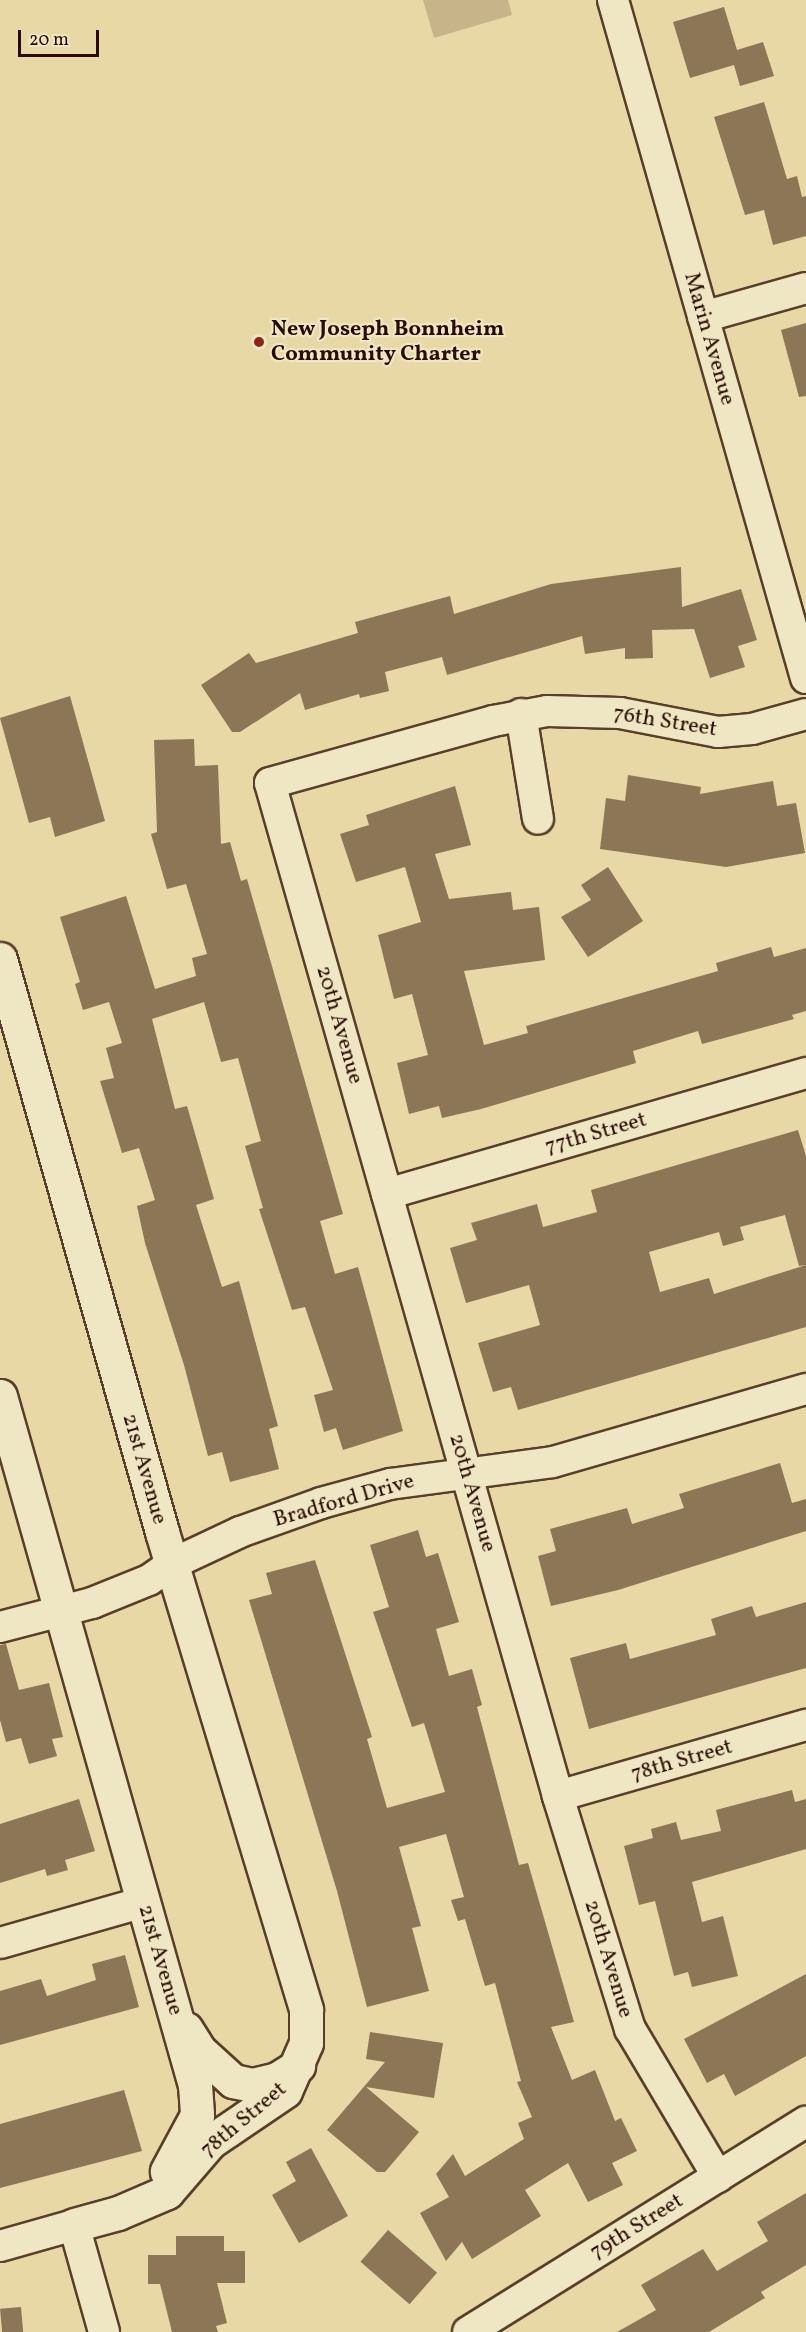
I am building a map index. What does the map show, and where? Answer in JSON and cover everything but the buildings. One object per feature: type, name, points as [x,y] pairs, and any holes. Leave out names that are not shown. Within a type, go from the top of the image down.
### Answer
[{"type":"street","name":"Marin Avenue","points":[[613,0],[806,678]]},
{"type":"street","points":[[703,317],[806,288]]},
{"type":"street","name":"76th Street","points":[[272,790],[270,783],[521,714],[578,710],[620,713],[718,732],[752,729],[806,714]]},
{"type":"street","points":[[521,714],[538,819]]},
{"type":"street","name":"20th Avenue","points":[[272,790],[558,1796],[630,2029],[647,2063],[718,2177]]},
{"type":"street","name":"21st Avenue","points":[[0,958],[172,1564],[296,1978]]},
{"type":"street","name":"77th Street","points":[[387,1194],[806,1073]]},
{"type":"street","name":"Bradford Drive","points":[[0,1627],[102,1599],[149,1580],[172,1564],[240,1532],[321,1503],[390,1484],[553,1462],[806,1389]]},
{"type":"street","name":"21st Avenue","points":[[0,1396],[195,2085],[197,2115],[176,2161],[141,2203]]},
{"type":"street","name":"78th Street","points":[[558,1796],[806,1725]]},
{"type":"street","points":[[0,1943],[144,1902]]},
{"type":"street","name":"78th Street","points":[[141,2203],[167,2192],[210,2142],[285,2091],[299,2065],[306,2043],[306,2010],[296,1978]]},
{"type":"street","points":[[175,2013],[200,2051],[232,2081],[252,2085],[277,2079],[299,2065]]},
{"type":"street","name":"79th Street","points":[[468,2332],[806,2122]]},
{"type":"street","points":[[0,2246],[141,2203]]},
{"type":"street","points":[[74,2225],[104,2332]]},
{"type":"shaded area","points":[[423,0],[508,0],[512,15],[434,38]]},
{"type":"place","name":"New Joseph Bonnheim Community Charter","points":[[259,342]]}]
